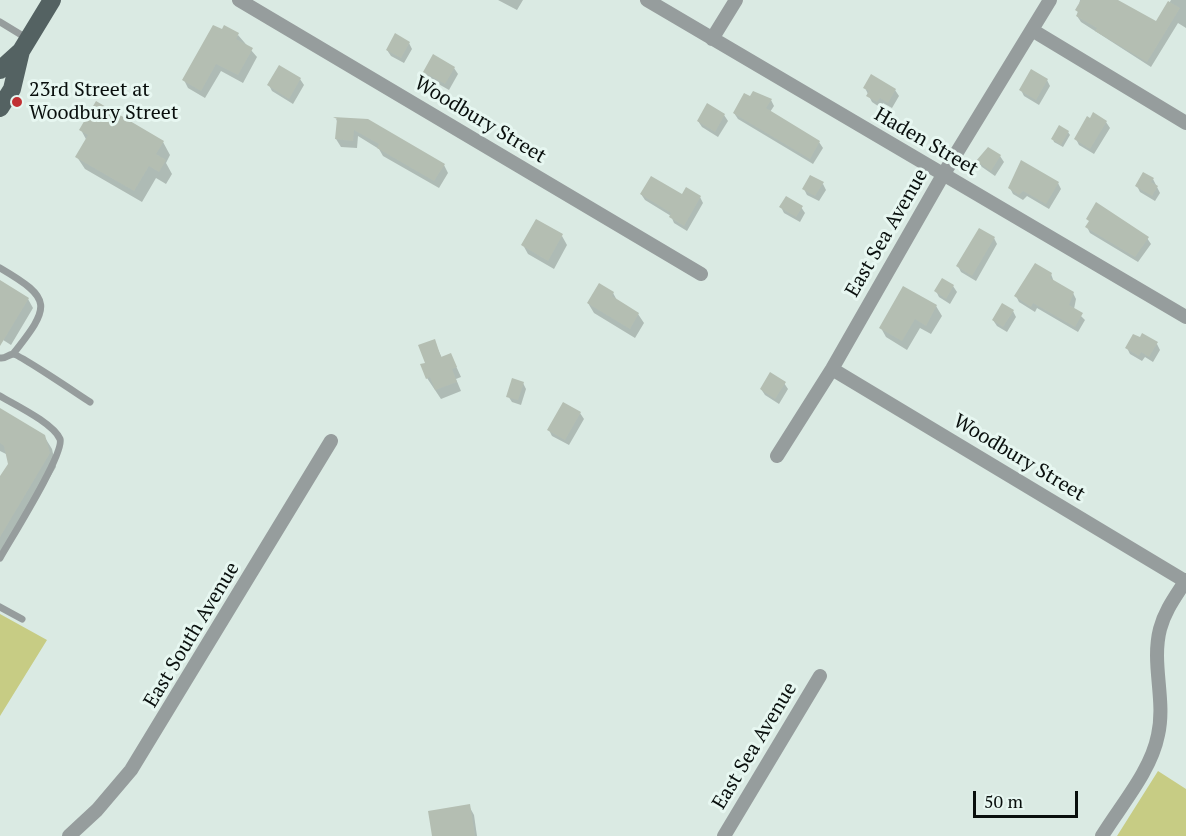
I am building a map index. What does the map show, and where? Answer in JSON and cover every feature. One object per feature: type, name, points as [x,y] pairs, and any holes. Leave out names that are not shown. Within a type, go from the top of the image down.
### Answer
[{"type":"main road","points":[[0,70],[24,45],[52,0]]},
{"type":"main road","points":[[0,108],[12,89],[24,45]]},
{"type":"street","name":"Woodbury Street","points":[[239,0],[701,274]]},
{"type":"street","name":"Haden Street","points":[[647,0],[1186,317]]},
{"type":"street","points":[[712,39],[736,0]]},
{"type":"street","name":"East Sea Avenue","points":[[777,456],[832,369],[943,175],[1050,0]]},
{"type":"street","points":[[1032,30],[1186,123]]},
{"type":"street","name":"Woodbury Street","points":[[832,369],[1186,581]]},
{"type":"street","name":"East South Avenue","points":[[69,836],[97,810],[131,770],[331,441]]},
{"type":"street","points":[[1102,836],[1151,756],[1158,737],[1163,710],[1158,655],[1160,630],[1169,606],[1186,581]]},
{"type":"street","name":"East Sea Avenue","points":[[724,836],[820,676]]},
{"type":"lane","points":[[0,22],[24,45]]},
{"type":"lane","points":[[0,268],[32,287],[40,296],[39,315],[13,354]]},
{"type":"lane","points":[[0,358],[13,354],[25,358],[40,371],[90,402]]},
{"type":"lane","points":[[0,396],[50,427],[60,440],[60,450],[51,470],[0,558]]},
{"type":"lane","points":[[0,607],[22,619]]},
{"type":"green space","points":[[0,614],[47,640],[0,716]]},
{"type":"green space","points":[[1158,771],[1186,789],[1186,836],[1117,836]]},
{"type":"building","points":[[1081,0],[1118,0],[1156,21],[1168,1],[1180,8],[1147,62],[1095,31],[1097,28],[1076,16],[1078,12],[1075,10]]},
{"type":"building","points":[[213,25],[222,29],[224,25],[239,33],[236,39],[253,48],[238,75],[216,64],[201,91],[182,80]]},
{"type":"building","points":[[395,33],[410,42],[401,58],[386,50]]},
{"type":"building","points":[[433,54],[455,67],[445,84],[423,72]]},
{"type":"building","points":[[279,65],[301,78],[289,99],[267,85]]},
{"type":"building","points":[[1031,69],[1048,79],[1036,100],[1019,90]]},
{"type":"building","points":[[871,74],[896,89],[888,103],[880,98],[877,102],[866,96],[869,91],[863,88]]},
{"type":"building","points":[[753,91],[772,99],[766,108],[820,141],[810,159],[733,113],[744,93],[750,96]]},
{"type":"building","points":[[96,101],[164,141],[156,154],[166,160],[159,172],[149,166],[134,191],[75,157],[88,135],[79,130]]},
{"type":"building","points":[[707,103],[725,114],[715,132],[697,121]]},
{"type":"building","points":[[1093,112],[1107,121],[1090,149],[1074,139],[1087,116],[1090,118]]},
{"type":"building","points":[[333,117],[368,119],[445,164],[434,181],[377,148],[379,144],[354,130],[353,141],[335,139],[337,119]]},
{"type":"building","points":[[1059,125],[1069,131],[1061,145],[1051,139]]},
{"type":"building","points":[[988,147],[1001,155],[991,171],[976,161]]},
{"type":"building","points":[[1021,160],[1059,182],[1046,204],[1023,191],[1019,195],[1008,188]]},
{"type":"building","points":[[1143,172],[1154,178],[1151,182],[1158,186],[1152,196],[1135,186]]},
{"type":"building","points":[[810,175],[824,182],[815,196],[802,189]]},
{"type":"building","points":[[651,176],[682,194],[686,187],[701,196],[684,226],[669,217],[671,213],[640,194]]},
{"type":"building","points":[[786,196],[803,206],[796,217],[779,207]]},
{"type":"building","points":[[1096,202],[1149,237],[1135,257],[1085,227],[1089,221],[1086,219]]},
{"type":"building","points":[[536,219],[563,234],[548,261],[521,245]]},
{"type":"building","points":[[979,228],[995,237],[972,276],[956,266]]},
{"type":"building","points":[[1035,263],[1052,273],[1050,278],[1074,292],[1069,305],[1083,313],[1075,327],[1033,303],[1031,307],[1014,296]]},
{"type":"building","points":[[942,278],[954,285],[946,299],[934,291]]},
{"type":"building","points":[[0,280],[29,298],[0,346]]},
{"type":"building","points":[[599,283],[614,292],[612,296],[639,313],[630,329],[587,303]]},
{"type":"building","points":[[903,286],[937,305],[926,326],[915,319],[902,341],[879,328]]},
{"type":"building","points":[[1002,303],[1014,310],[1003,327],[992,320]]},
{"type":"building","points":[[1142,333],[1158,342],[1149,357],[1141,352],[1139,356],[1125,348],[1133,334],[1140,337]]},
{"type":"building","points":[[435,339],[441,357],[451,353],[457,367],[452,369],[457,382],[435,390],[430,377],[426,379],[420,364],[425,363],[418,345]]},
{"type":"building","points":[[770,372],[786,382],[775,399],[760,389]]},
{"type":"building","points":[[512,378],[524,382],[518,400],[506,397]]},
{"type":"building","points":[[563,402],[581,412],[565,440],[547,430]]},
{"type":"building","points":[[0,408],[45,435],[50,453],[0,537],[0,476],[8,464],[4,446],[0,443]]},
{"type":"building","points":[[470,804],[475,836],[432,836],[428,811]]},
{"type":"place","name":"23rd Street at Woodbury Street","points":[[17,102]]}]
